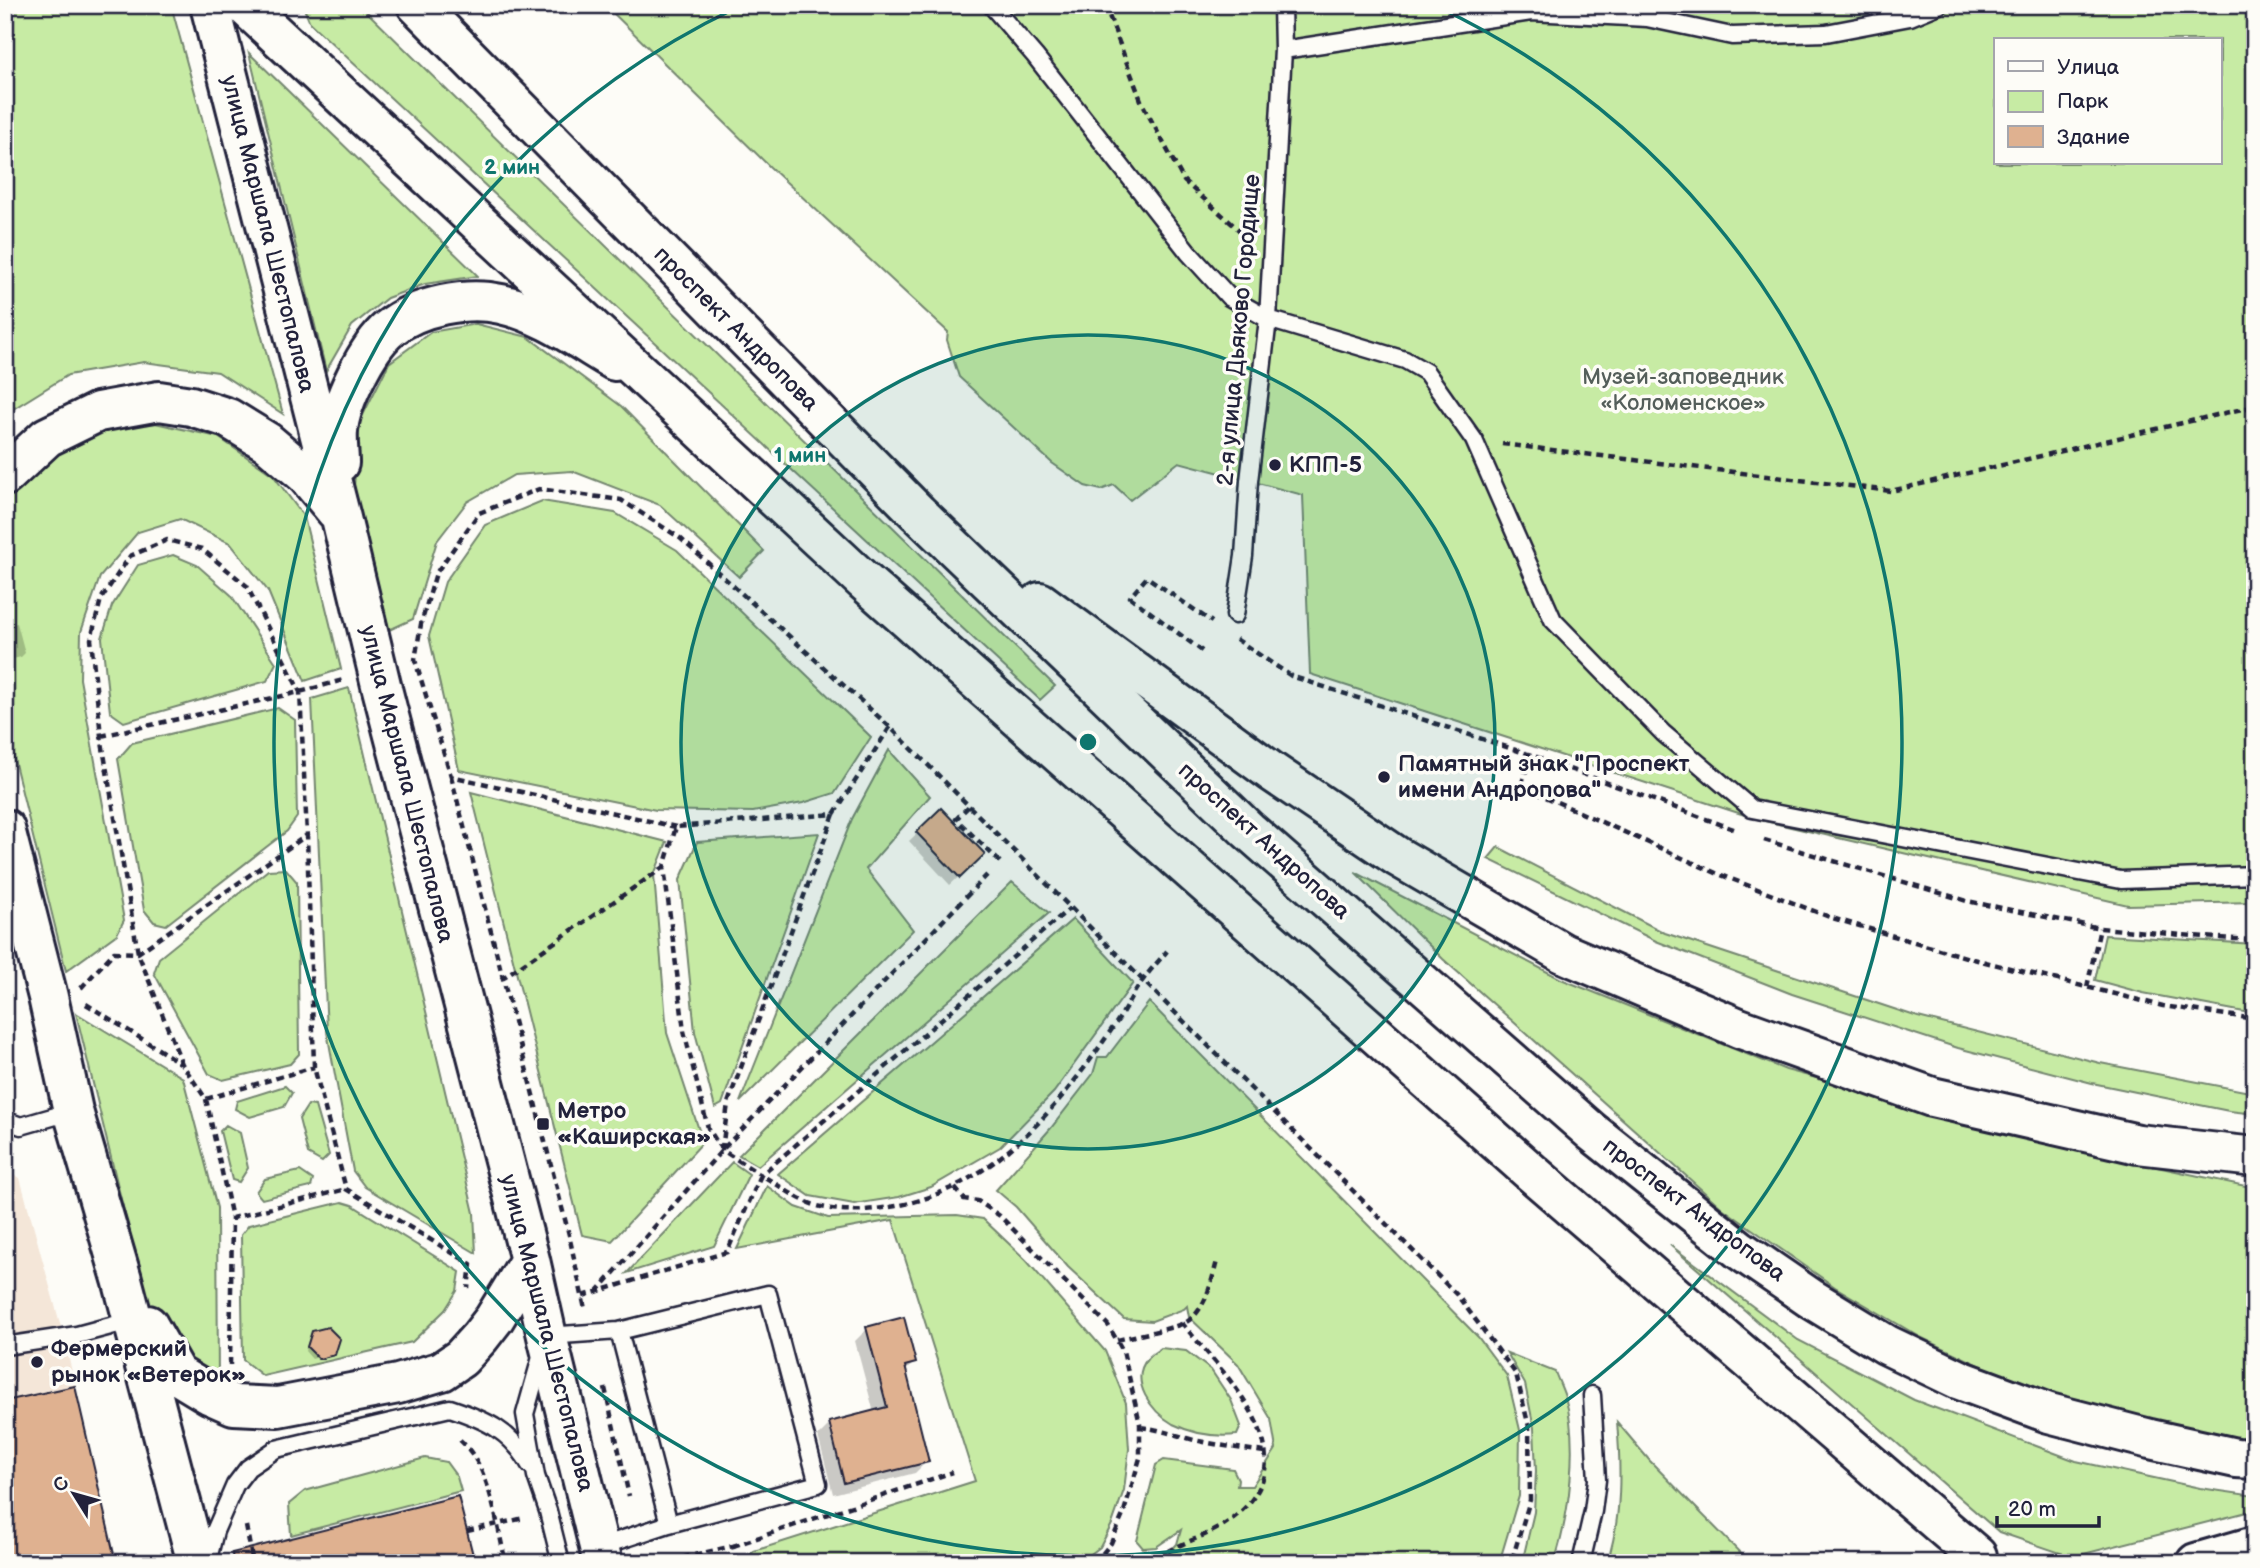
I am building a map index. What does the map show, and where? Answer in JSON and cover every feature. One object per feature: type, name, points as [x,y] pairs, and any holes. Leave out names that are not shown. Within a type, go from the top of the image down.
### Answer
[{"type":"main road","name":"улица Маршала Шестопалова","points":[[209,5],[530,1260],[601,1555]]},
{"type":"main road","points":[[243,5],[874,590],[1490,1136],[1977,1556]]},
{"type":"main road","points":[[290,5],[291,24],[307,66]]},
{"type":"main road","name":"проспект Андропова","points":[[417,5],[918,513],[1248,830],[1592,1132],[1740,1250],[1810,1298],[1887,1345],[1960,1380],[2049,1413],[2150,1439],[2236,1458],[2255,1459]]},
{"type":"main road","points":[[341,518],[338,431],[348,394],[369,354],[389,328],[422,310],[457,302],[500,303],[543,318],[646,381]]},
{"type":"main road","points":[[5,475],[47,437],[98,412],[159,401],[191,406],[228,418],[267,442],[306,475],[341,518]]},
{"type":"main road","points":[[918,513],[1272,772],[1398,857],[1563,953],[1739,1028],[1932,1097],[2138,1144],[2255,1157]]},
{"type":"main road","points":[[5,830],[61,997],[73,1111],[122,1279],[197,1563]]},
{"type":"main road","points":[[122,1279],[176,1374],[234,1405],[278,1407],[398,1384],[442,1371],[461,1358],[487,1328],[530,1260]]},
{"type":"main road","points":[[2196,1563],[2255,1546]]},
{"type":"lane","points":[[991,5],[1035,56],[1188,253],[1229,297],[1268,319],[1405,360],[1426,372],[1474,440],[1553,620],[1663,733],[1752,810],[2121,880],[2255,875]]},
{"type":"lane","name":"2-я улица Дьяково Городище","points":[[1235,615],[1244,556],[1248,481],[1268,319],[1283,50],[1282,5]]},
{"type":"lane","points":[[1283,50],[1531,12],[1647,18],[1732,36],[1826,33],[1910,17],[1939,5]]},
{"type":"lane","points":[[5,1120],[21,1126],[73,1111]]},
{"type":"lane","points":[[561,1563],[536,1476],[525,1414],[547,1336],[619,1331],[768,1294],[818,1484],[669,1524],[601,1555]]},
{"type":"lane","points":[[5,1346],[77,1335],[133,1320]]},
{"type":"lane","points":[[619,1331],[669,1524]]},
{"type":"lane","points":[[1581,1563],[1597,1480],[1592,1395]]},
{"type":"lane","points":[[207,1563],[215,1531],[235,1485],[248,1468],[276,1449],[450,1408],[478,1417],[500,1429],[521,1449],[536,1476]]},
{"type":"path","points":[[1105,5],[1142,103],[1184,181],[1271,259]]},
{"type":"path","points":[[1474,440],[1892,491],[2255,406]]},
{"type":"path","points":[[586,1313],[451,776],[415,660],[421,624],[436,573],[479,513],[539,489],[621,500],[680,538],[890,727],[1457,1295],[1516,1374],[1528,1427],[1530,1500],[1511,1563]]},
{"type":"path","points":[[230,1368],[232,1218],[206,1099],[182,1064],[138,953],[101,736],[92,639],[101,599],[130,555],[167,540],[202,549],[247,586],[300,692],[314,1067],[346,1189],[471,1264],[468,1295]]},
{"type":"path","points":[[1202,651],[1130,597],[1146,577],[1213,623]]},
{"type":"path","points":[[1236,638],[1291,676],[1531,755],[1740,832]]},
{"type":"path","points":[[101,736],[300,692],[415,660]]},
{"type":"path","points":[[722,1150],[728,1103],[834,814],[890,727]]},
{"type":"path","points":[[1531,755],[1521,786],[1716,873],[1832,918],[1969,958],[2163,1006],[2255,1019]]},
{"type":"path","points":[[451,776],[676,827],[834,814]]},
{"type":"path","points":[[970,806],[956,819],[1000,862]]},
{"type":"path","points":[[676,827],[664,867],[684,1031],[708,1128],[722,1150],[808,1202],[831,1209],[878,1209],[936,1196],[979,1174],[1039,1123],[1086,1066],[1142,981],[1167,951]]},
{"type":"path","points":[[182,1064],[61,997],[114,952],[138,953],[307,835]]},
{"type":"path","points":[[1753,836],[1967,901],[2100,928],[2255,940]]},
{"type":"path","points":[[502,979],[664,867]]},
{"type":"path","points":[[596,1292],[722,1150],[989,873]]},
{"type":"path","points":[[583,1296],[727,1252],[761,1175],[1070,908]]},
{"type":"path","points":[[2087,987],[2100,928]]},
{"type":"path","points":[[206,1099],[314,1067]]},
{"type":"path","points":[[955,1188],[964,1199],[978,1201],[1000,1216],[1108,1325],[1123,1351],[1140,1427],[1140,1458],[1123,1515],[1104,1554],[1095,1563]]},
{"type":"path","points":[[232,1218],[346,1189]]},
{"type":"path","points":[[1117,1340],[1188,1321],[1206,1296],[1217,1261]]},
{"type":"path","points":[[1147,1563],[1210,1533],[1243,1510],[1267,1470],[1260,1428],[1248,1406],[1236,1387],[1182,1323]]},
{"type":"path","points":[[602,1376],[629,1496]]},
{"type":"path","points":[[1140,1427],[1265,1452]]},
{"type":"path","points":[[451,1435],[472,1452],[482,1468],[506,1563]]},
{"type":"path","points":[[672,1563],[685,1557],[733,1546],[953,1472]]},
{"type":"path","points":[[467,1531],[530,1516]]},
{"type":"path","points":[[733,1546],[737,1563]]},
{"type":"path","points":[[1104,1554],[1121,1563]]},
{"type":"shaded area","name":"Фермерский рынок «Ветерок»","points":[[5,1172],[20,1178],[64,1338],[117,1563],[5,1563]]},
{"type":"green space","points":[[5,5],[171,5],[283,414],[218,372],[144,362],[68,375],[5,414]]},
{"type":"green space","points":[[311,5],[361,6],[1055,686],[1040,700],[310,23],[305,11]]},
{"type":"green space","name":"Музей-заповедник «Коломенское»","points":[[605,5],[2255,5],[2255,902],[2128,905],[1760,820],[1310,674],[1303,495],[1179,462],[1130,500],[1114,485],[1101,490],[1085,486],[1052,463],[959,377],[947,340],[948,332],[770,167]]},
{"type":"green space","points":[[249,53],[478,276],[425,284],[387,298],[352,326],[326,371]]},
{"type":"green space","points":[[476,324],[528,337],[621,406],[764,551],[739,577],[660,505],[572,471],[514,475],[467,502],[437,541],[413,619],[389,630],[354,486],[360,421],[389,363],[431,332]]},
{"type":"green space","points":[[155,423],[218,437],[273,475],[304,517],[341,669],[305,681],[268,591],[230,543],[180,519],[138,532],[100,577],[81,632],[80,679],[124,920],[117,934],[66,971],[5,723],[5,501],[26,472],[62,445],[104,427]]},
{"type":"green space","points":[[542,501],[615,513],[677,550],[871,737],[835,793],[803,803],[753,812],[656,810],[459,770],[429,636],[445,582],[485,525]]},
{"type":"green space","points":[[173,555],[197,565],[231,595],[276,663],[267,681],[124,722],[110,712],[102,638],[112,606],[138,565]]},
{"type":"green space","points":[[349,688],[474,1213],[476,1253],[365,1187],[353,1171],[327,1032],[312,699]]},
{"type":"green space","points":[[278,708],[295,720],[297,817],[287,831],[166,925],[154,922],[144,910],[118,759],[132,743]]},
{"type":"green space","points":[[889,750],[930,796],[866,869],[913,930],[740,1102],[852,819]]},
{"type":"green space","points":[[471,792],[667,842],[654,875],[667,1033],[703,1142],[612,1241],[582,1235]]},
{"type":"green space","points":[[819,833],[722,1104],[715,1108],[695,1032],[680,880],[697,842]]},
{"type":"green space","points":[[1498,847],[1665,933],[1918,1017],[2100,1063],[2255,1093],[2255,1114],[2092,1083],[1958,1048],[1792,994],[1656,941],[1488,859]]},
{"type":"green space","points":[[286,869],[297,882],[299,1054],[290,1064],[223,1080],[209,1074],[154,973],[159,958],[268,870]]},
{"type":"green space","points":[[1355,872],[1561,979],[1786,1070],[2059,1146],[2255,1188],[2255,1443],[2209,1439],[2021,1385],[1920,1337],[1835,1287],[1722,1208],[1443,959]]},
{"type":"green space","points":[[1012,882],[1049,913],[758,1166],[739,1155]]},
{"type":"green space","points":[[1073,919],[1133,983],[1054,1092],[1000,1147],[931,1187],[899,1197],[854,1204],[810,1196],[778,1174]]},
{"type":"green space","points":[[2105,935],[2255,944],[2255,1014],[2143,993],[2095,980]]},
{"type":"green space","points":[[1149,1002],[1478,1337],[1507,1376],[1520,1430],[1519,1496],[1499,1563],[1160,1563],[1177,1544],[1181,1530],[1156,1547],[1143,1548],[1137,1541],[1156,1465],[1164,1460],[1233,1469],[1238,1479],[1237,1486],[1252,1486],[1276,1449],[1271,1419],[1238,1364],[1189,1317],[1187,1306],[1152,1321],[1124,1319],[1068,1267],[1016,1207],[996,1190],[1051,1128],[1093,1074],[1098,1057],[1107,1057]]},
{"type":"green space","points":[[76,1013],[183,1078],[217,1208],[218,1384],[186,1363],[161,1329],[142,1286]]},
{"type":"green space","points":[[285,1086],[292,1093],[284,1107],[250,1117],[235,1109],[237,1101]]},
{"type":"green space","points":[[308,1105],[315,1106],[329,1155],[322,1162],[308,1154],[299,1119]]},
{"type":"green space","points":[[226,1125],[240,1133],[248,1168],[239,1182],[232,1180],[220,1131]]},
{"type":"green space","points":[[732,1162],[749,1174],[714,1246],[627,1273]]},
{"type":"green space","points":[[300,1171],[313,1180],[311,1187],[262,1199],[256,1192],[265,1179]]},
{"type":"green space","points":[[767,1186],[796,1207],[828,1218],[957,1215],[983,1219],[1026,1260],[1105,1351],[1126,1403],[1129,1449],[1124,1490],[1112,1524],[1100,1547],[1079,1563],[747,1563],[746,1559],[754,1551],[975,1481],[893,1220],[737,1249]]},
{"type":"green space","points":[[342,1202],[352,1205],[460,1272],[457,1291],[445,1310],[412,1342],[263,1376],[243,1360],[241,1235],[249,1225]]},
{"type":"green space","points":[[1670,1245],[1798,1340],[1914,1400],[2076,1461],[2200,1488],[2255,1496],[2255,1510],[2072,1557],[1999,1532]]},
{"type":"green space","points":[[1161,1348],[1186,1351],[1211,1370],[1231,1400],[1241,1426],[1237,1435],[1213,1435],[1188,1430],[1173,1424],[1157,1412],[1145,1395],[1141,1376],[1142,1367],[1148,1358]]},
{"type":"green space","points":[[1507,1353],[1555,1372],[1565,1397],[1572,1458],[1568,1502],[1554,1563],[1522,1563],[1534,1512],[1534,1428],[1525,1384]]},
{"type":"green space","points":[[1617,1422],[1650,1461],[1750,1563],[1607,1563],[1618,1511]]},
{"type":"green space","points":[[425,1458],[446,1462],[457,1477],[461,1491],[291,1535],[289,1504],[305,1491]]},
{"type":"building","points":[[941,808],[985,854],[960,878],[916,832]]},
{"type":"building","points":[[904,1317],[916,1363],[905,1366],[929,1462],[844,1483],[829,1422],[887,1407],[866,1327]]},
{"type":"building","points":[[328,1327],[340,1339],[335,1355],[319,1359],[307,1347],[312,1331]]},
{"type":"building","name":"Фермерский рынок «Ветерок»","points":[[75,1386],[116,1563],[5,1563],[5,1401]]},
{"type":"building","points":[[458,1496],[475,1563],[233,1563],[232,1553]]},
{"type":"place","name":"КПП-5","points":[[1275,465]]},
{"type":"place","name":"Памятный знак \"Проспект имени Андропова\"","points":[[1384,777]]},
{"type":"place","name":"Метро «Каширская»","points":[[543,1124]]},
{"type":"place","name":"Фермерский рынок «Ветерок»","points":[[37,1362]]}]
